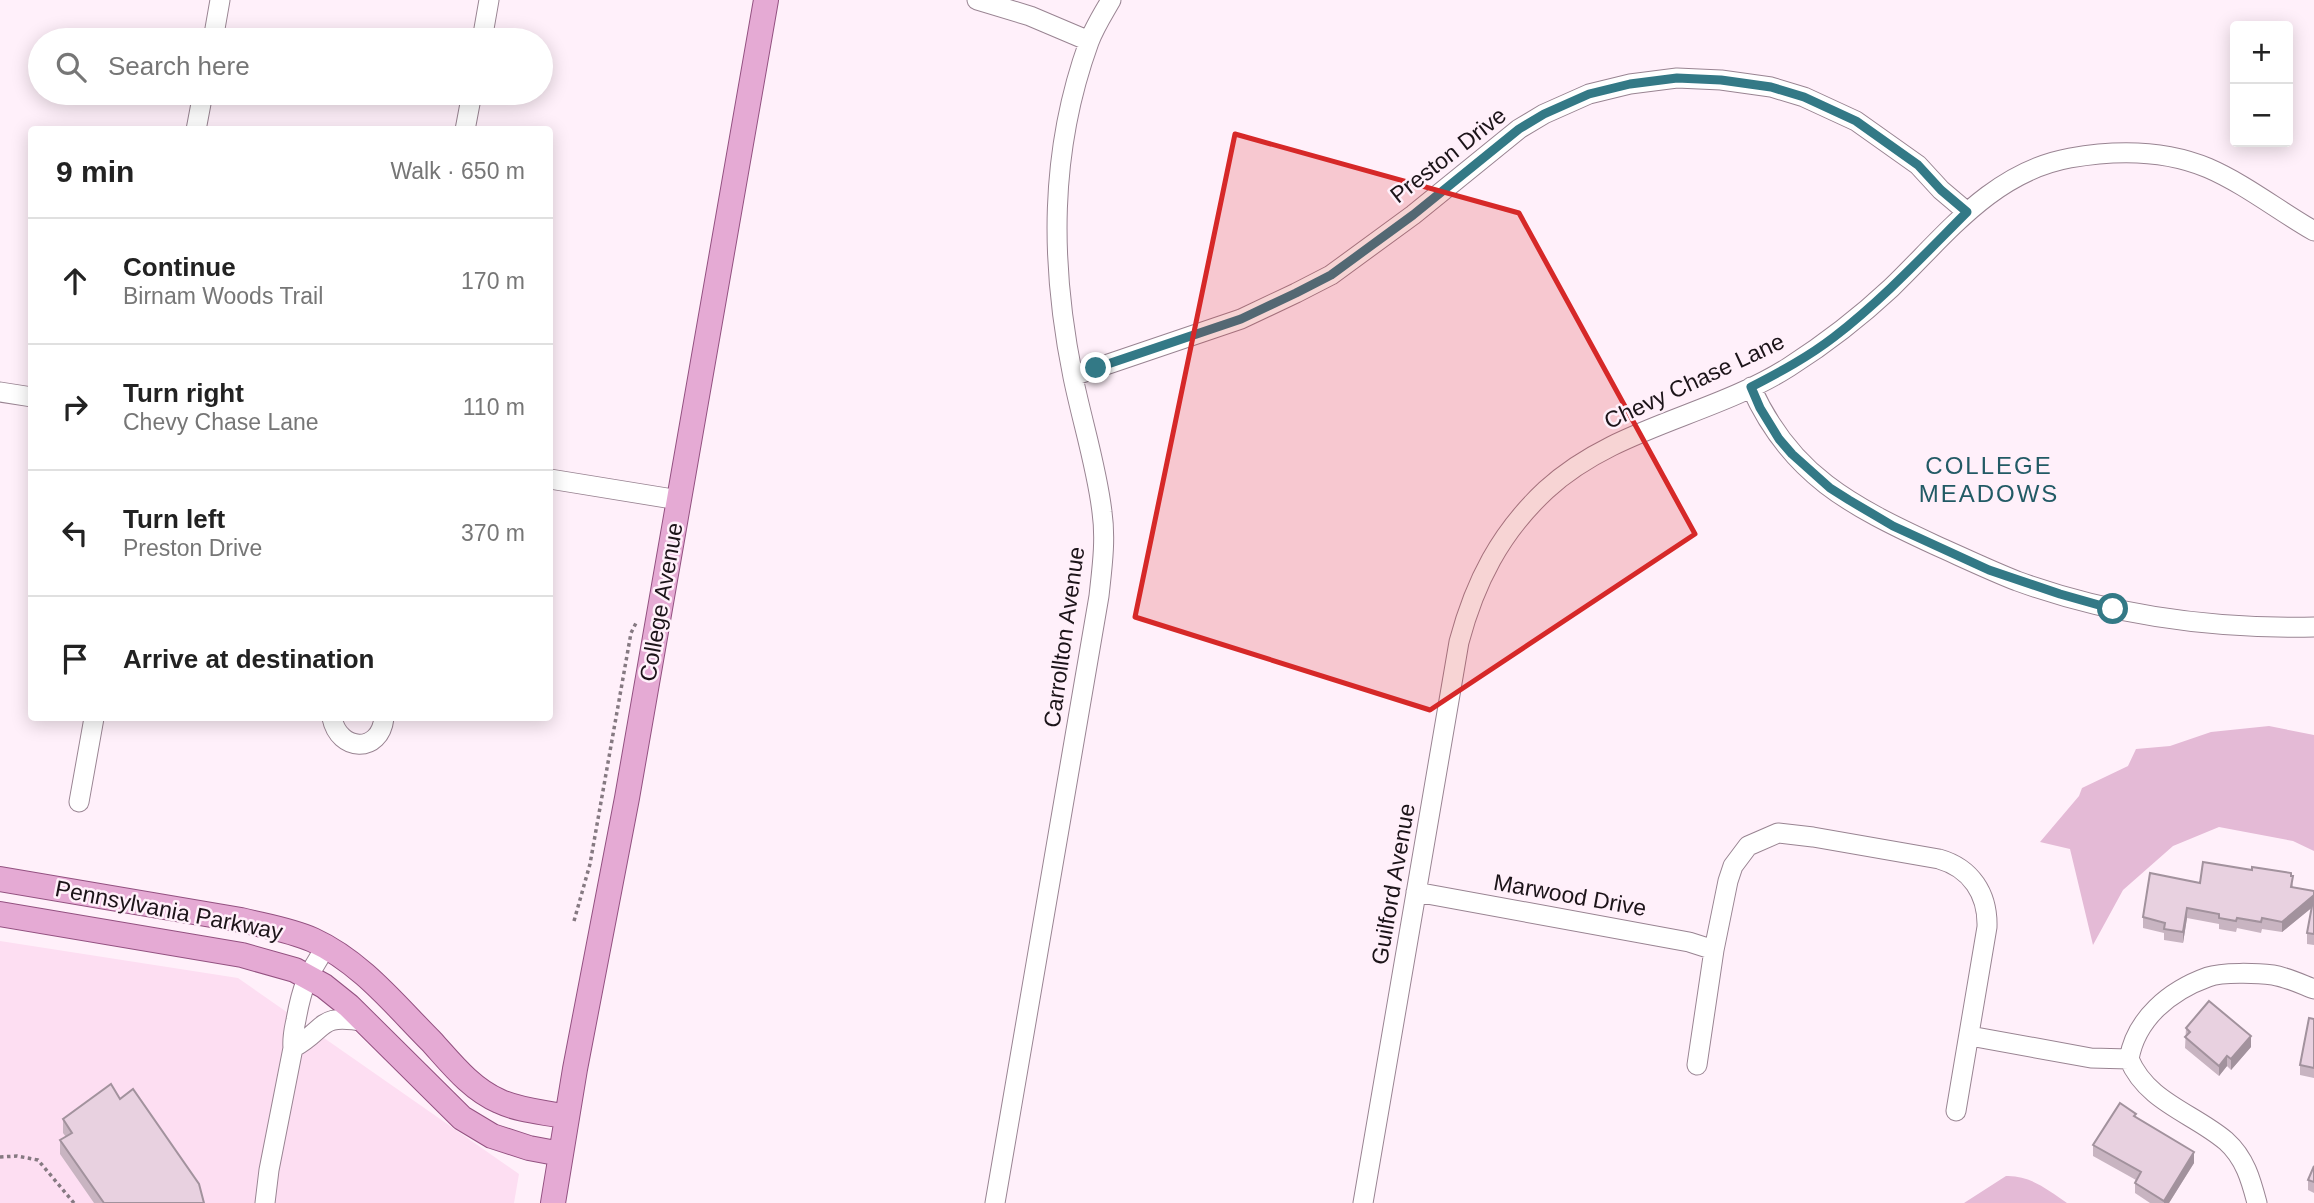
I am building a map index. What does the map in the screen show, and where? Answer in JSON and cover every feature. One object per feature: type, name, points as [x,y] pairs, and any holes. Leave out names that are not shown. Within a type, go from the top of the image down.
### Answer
[{"type":"main road","name":"College Avenue","points":[[553,1203],[766,0]]},
{"type":"main road","name":"Pennsylvania Parkway","points":[[0,879],[241,920],[293,933],[326,947],[375,983],[466,1078],[486,1094],[512,1106],[567,1116]]},
{"type":"main road","name":"Pennsylvania Parkway","points":[[0,914],[242,955],[280,965],[307,976],[337,996],[366,1022],[462,1118],[492,1136],[529,1148],[561,1154]]},
{"type":"street","points":[[215,28],[220,0]]},
{"type":"street","points":[[484,28],[489,0]]},
{"type":"street","points":[[977,0],[1053,24],[1089,41]]},
{"type":"street","name":"Carrollton Avenue","points":[[995,1203],[1104,556],[1102,512],[1060,308],[1056,245],[1059,174],[1068,116],[1089,41],[1111,0]]},
{"type":"street","name":"Preston Drive","points":[[1073,376],[1241,319],[1331,275],[1413,215],[1519,129],[1544,114],[1589,94],[1630,84],[1677,78],[1721,80],[1771,87],[1804,97],[1856,121],[1918,165],[1941,190],[1967,212]]},
{"type":"street","points":[[198,126],[201,105]]},
{"type":"street","points":[[466,126],[470,105]]},
{"type":"street","name":"Chevy Chase Lane","points":[[1481,576],[1514,525],[1546,490],[1571,470],[1616,444],[1787,369],[1833,337],[1889,289],[1989,193],[2028,171],[2084,155],[2137,153],[2166,156],[2210,169],[2314,231]]},
{"type":"street","points":[[1751,387],[1779,439],[1807,469],[1830,488],[1893,526],[1989,570],[2113,609],[2162,617],[2256,626],[2314,626]]},
{"type":"street","points":[[0,392],[28,396]]},
{"type":"street","points":[[553,480],[679,500]]},
{"type":"street","name":"Guilford Avenue","points":[[1363,1203],[1459,642],[1466,613],[1481,576]]},
{"type":"street","points":[[79,802],[93,721]]},
{"type":"street","points":[[333,721],[343,738],[352,744],[363,744],[376,737],[383,721]]},
{"type":"street","points":[[1697,1065],[1714,950],[1733,866],[1748,846],[1778,834],[1813,837],[1939,859],[1960,868],[1978,886],[1988,912],[1956,1111]]},
{"type":"street","name":"Marwood Drive","points":[[1416,892],[1689,942],[1714,950]]},
{"type":"street","points":[[265,1203],[293,1048],[291,1036],[302,988],[326,947]]},
{"type":"street","points":[[2257,1203],[2248,1170],[2227,1142],[2149,1090],[2136,1075],[2129,1059],[2132,1043],[2140,1026],[2159,1005],[2210,976],[2274,975],[2314,989]]},
{"type":"street","points":[[293,1048],[331,1020],[347,1018],[366,1022]]},
{"type":"street","points":[[1970,1036],[2080,1056],[2129,1059]]},
{"type":"path","points":[[0,1157],[16,1156],[38,1160],[74,1203]]},
{"type":"highlighted area","points":[[1235,134],[1519,213],[1695,534],[1430,710],[1135,617]]},
{"type":"shaded area","points":[[2269,726],[2314,735],[2314,851],[2293,841],[2219,827],[2173,846],[2123,890],[2093,945],[2070,849],[2040,842],[2079,796],[2082,788],[2128,766],[2136,749],[2170,746],[2211,732]]},
{"type":"shaded area","points":[[0,941],[238,978],[519,1174],[514,1203],[0,1203]]},
{"type":"shaded area","points":[[2006,1176],[2031,1181],[2067,1203],[1964,1203]]},
{"type":"building","points":[[2203,862],[2291,873],[2291,887],[2314,891],[2314,895],[2282,922],[2262,918],[2261,922],[2237,918],[2236,921],[2219,918],[2219,914],[2187,908],[2183,932],[2164,929],[2165,923],[2143,917],[2150,873],[2200,883]]},
{"type":"building","points":[[2314,895],[2314,934],[2307,933]]},
{"type":"building","points":[[2209,1001],[2251,1036],[2231,1059],[2227,1056],[2219,1066],[2185,1037],[2190,1032],[2186,1028]]},
{"type":"building","points":[[2309,1018],[2314,1019],[2314,1068],[2300,1065]]},
{"type":"building","points":[[111,1084],[120,1099],[133,1089],[199,1184],[204,1203],[104,1203],[60,1140],[72,1133],[63,1119]]},
{"type":"building","points":[[2120,1103],[2136,1114],[2134,1116],[2194,1152],[2164,1201],[2135,1183],[2141,1172],[2093,1145]]},
{"type":"building","points":[[2314,1166],[2314,1182],[2308,1180]]},
{"type":"district","name":"COLLEGE MEADOWS","points":[[1989,480]]},
{"type":"route","points":[[1096,368],[1241,319],[1331,275],[1413,215],[1519,129],[1544,114],[1589,94],[1630,84],[1677,78],[1721,80],[1771,87],[1804,97],[1856,121],[1918,165],[1941,190],[1967,212],[1889,289],[1833,337],[1787,369],[1751,387],[1779,439],[1807,469],[1830,488],[1893,526],[2018,581],[2113,609]]}]
